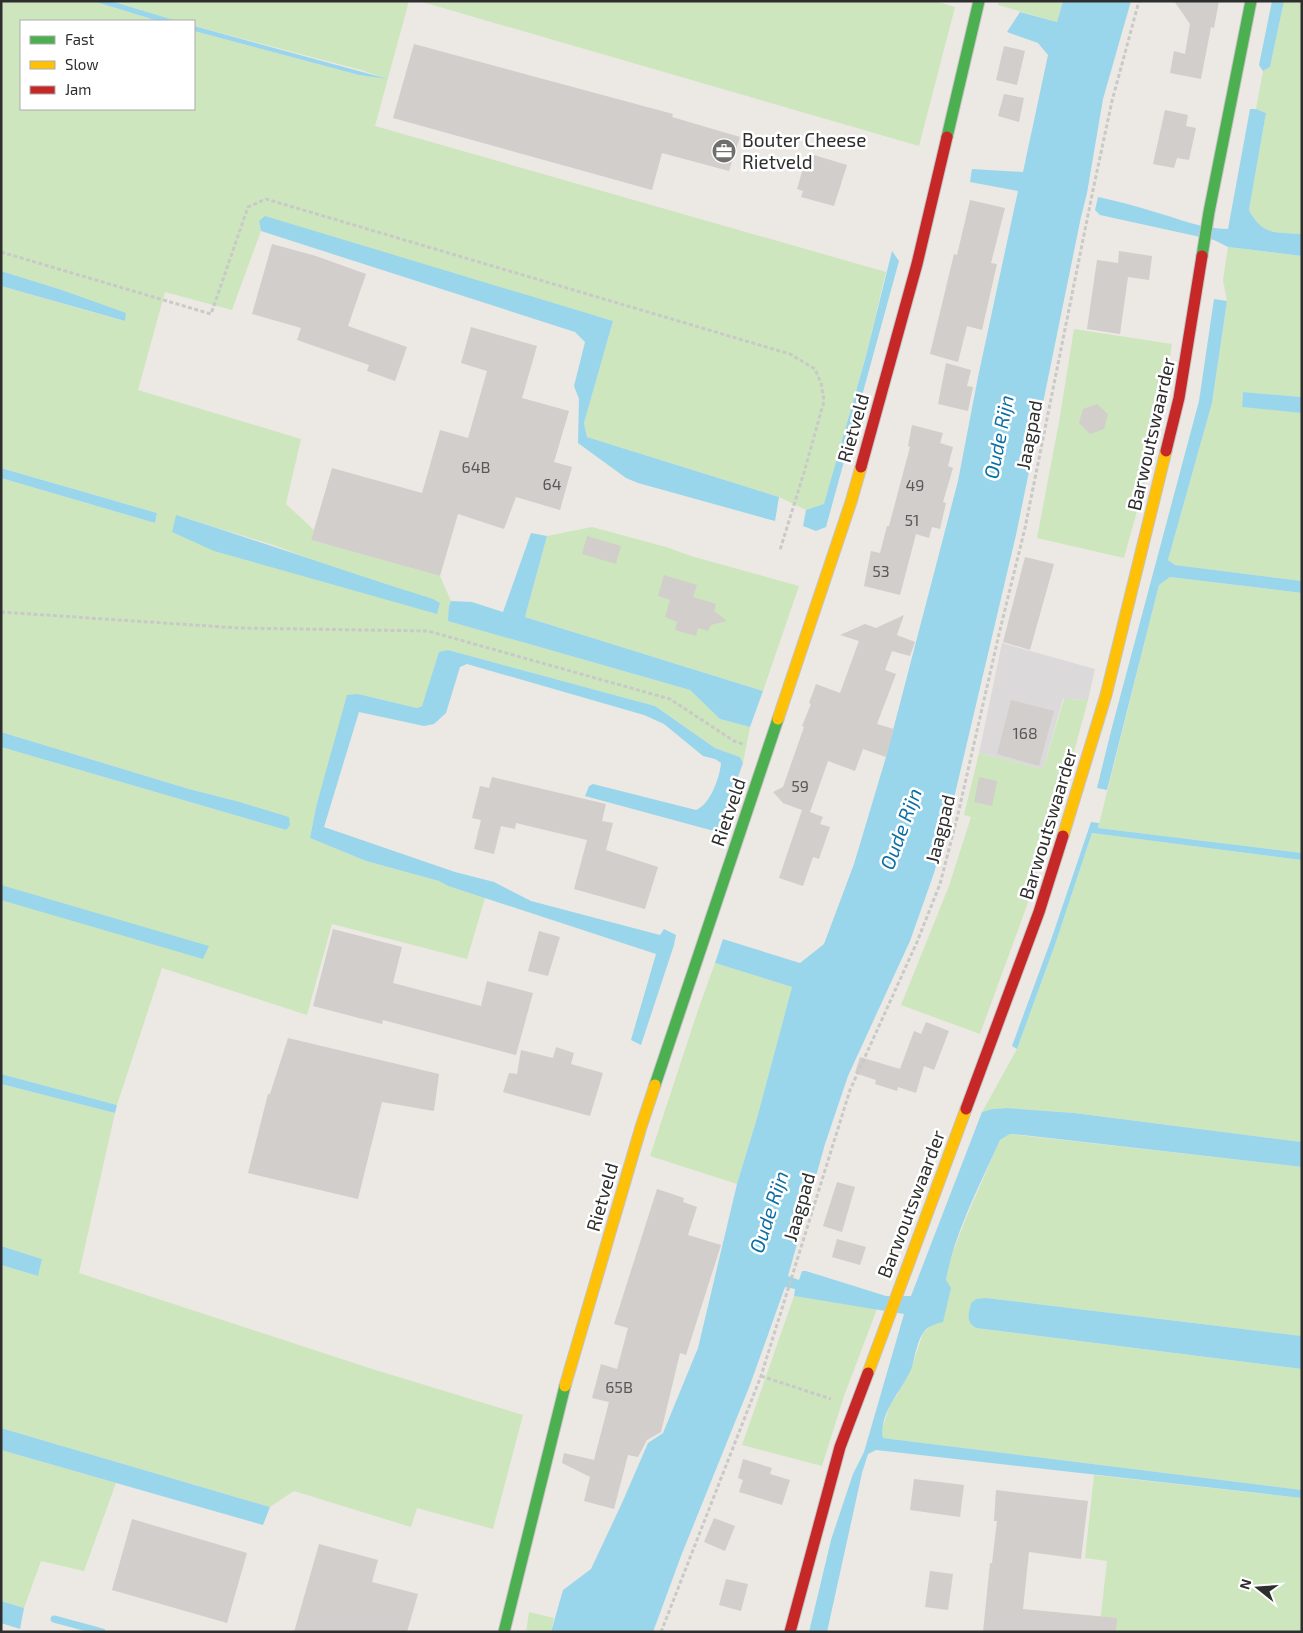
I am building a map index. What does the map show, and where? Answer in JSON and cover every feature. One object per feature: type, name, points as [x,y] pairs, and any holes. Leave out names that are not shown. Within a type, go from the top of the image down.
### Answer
[{"type":"street","name":"Rietveld","points":[[504,1632],[564,1391],[640,1127],[851,502],[917,264],[978,1]]},
{"type":"street","name":"Barwoutswaarder","points":[[790,1632],[840,1446],[1039,912],[1106,695],[1180,398],[1209,212],[1251,1]]},
{"type":"path","name":"Jaagpad","points":[[661,1632],[761,1376],[850,1090],[917,942],[940,884],[1025,528],[1088,211],[1112,101],[1139,1]]},
{"type":"path","points":[[1,252],[211,314],[248,207],[266,199],[790,354],[815,369],[821,383],[824,401],[780,550]]},
{"type":"path","points":[[1,612],[238,628],[428,631],[670,699],[734,741],[767,752]]},
{"type":"path","points":[[761,1376],[855,1407]]},
{"type":"shaded area","points":[[1002,643],[1095,669],[1088,700],[1063,699],[1043,769],[979,753]]},
{"type":"green space","points":[[1,1],[93,1],[155,20],[20,20],[20,110],[195,110],[195,31],[359,75],[384,78],[361,70],[195,26],[195,20],[174,20],[111,1],[409,1],[375,126],[886,272],[866,356],[824,505],[806,510],[779,497],[587,437],[584,423],[613,321],[259,221],[261,231],[232,310],[165,292],[138,390],[301,439],[286,504],[314,530],[311,540],[440,576],[451,601],[449,621],[690,690],[720,719],[750,727],[743,763],[740,757],[715,748],[655,706],[448,650],[422,706],[417,708],[358,694],[316,807],[310,838],[366,861],[439,881],[448,886],[485,898],[467,959],[332,924],[307,1015],[162,968],[117,1105],[1,1074],[1,747],[286,830],[289,817],[1,732],[1,478],[155,523],[157,513],[1,468],[1,286],[124,321],[126,314],[62,290],[1,271]],"holes":[[[176,515],[273,545],[343,571]]]},
{"type":"green space","points":[[419,1],[936,1],[955,7],[919,146]]},
{"type":"green space","points":[[999,1],[1063,1],[1057,22],[998,5]]},
{"type":"green space","points":[[1284,1],[1302,1],[1302,234],[1271,231],[1259,224],[1249,210],[1266,113],[1256,109],[1263,71],[1270,67]]},
{"type":"green space","points":[[1228,247],[1302,256],[1302,397],[1243,392],[1242,406],[1302,413],[1302,581],[1175,565],[1168,560],[1212,403],[1227,301],[1223,280]]},
{"type":"green space","points":[[1074,329],[1172,344],[1159,432],[1124,558],[1037,538]]},
{"type":"green space","points":[[592,527],[799,586],[763,691],[525,617],[547,536]]},
{"type":"green space","points":[[1170,577],[1302,593],[1302,853],[1098,828],[1159,585]]},
{"type":"green space","points":[[1064,699],[1088,700],[1053,830],[1047,841],[1026,908],[980,1034],[901,1005],[949,886],[971,817],[964,815],[979,753],[1043,769]]},
{"type":"green space","points":[[1092,833],[1302,860],[1302,1142],[1074,1113],[1007,1108],[982,1112],[1017,1049],[1056,942]]},
{"type":"green space","points":[[715,963],[792,987],[757,1118],[737,1184],[650,1156]]},
{"type":"green space","points":[[1,1084],[115,1113],[79,1273],[369,1368],[523,1415],[493,1529],[417,1508],[411,1527],[294,1491],[270,1507],[1,1428],[1,1265],[38,1276],[42,1259],[1,1246]]},
{"type":"green space","points":[[1010,1134],[1302,1167],[1302,1336],[986,1298],[971,1325],[976,1328],[1302,1369],[1302,1490],[883,1438],[882,1428],[891,1403],[911,1369],[923,1333],[932,1325],[946,1280],[949,1262],[966,1218],[1000,1140]]},
{"type":"green space","points":[[794,1296],[877,1309],[844,1396],[822,1466],[742,1445]]},
{"type":"green space","points":[[1,1450],[116,1483],[84,1571],[41,1561],[24,1608],[1,1601]]},
{"type":"green space","points":[[1094,1475],[1302,1498],[1302,1632],[1099,1632],[1107,1561],[1085,1558]]},
{"type":"green space","points":[[529,1612],[554,1618],[551,1632],[526,1632]]},
{"type":"water","points":[[93,1],[111,1],[174,20],[155,20]]},
{"type":"water","name":"Oude Rijn","points":[[1063,1],[1131,1],[1103,99],[1087,193],[1016,535],[950,815],[934,873],[910,941],[848,1076],[825,1144],[788,1276],[799,1280],[802,1271],[806,1271],[886,1296],[911,1296],[982,1112],[992,1109],[1007,1108],[1074,1113],[1302,1142],[1302,1167],[1023,1135],[1010,1134],[1000,1140],[955,1244],[946,1280],[951,1288],[943,1322],[929,1327],[921,1337],[912,1367],[892,1402],[882,1429],[883,1438],[1302,1490],[1302,1498],[876,1450],[868,1454],[862,1473],[827,1632],[809,1632],[831,1540],[853,1474],[864,1452],[904,1314],[794,1296],[795,1289],[785,1287],[750,1385],[681,1556],[653,1632],[551,1632],[563,1590],[591,1569],[648,1443],[663,1433],[698,1348],[737,1184],[757,1118],[792,987],[715,963],[723,939],[800,963],[824,944],[854,864],[886,757],[958,481],[1018,191],[970,182],[972,169],[1023,172],[1048,55],[1038,43],[1007,32],[1020,12],[1057,22]]},
{"type":"water","points":[[1272,1],[1284,1],[1270,67],[1263,71],[1259,65]]},
{"type":"water","points":[[195,26],[388,79],[359,75],[195,31]]},
{"type":"water","points":[[1250,109],[1266,113],[1249,210],[1259,224],[1271,231],[1302,234],[1302,256],[1228,247],[1214,240],[1100,215],[1095,210],[1098,197],[1200,225],[1228,229]]},
{"type":"water","points":[[265,216],[613,321],[584,423],[587,437],[779,497],[775,521],[638,483],[626,478],[578,443],[579,399],[574,386],[585,342],[575,332],[261,231],[259,221]]},
{"type":"water","points":[[892,251],[899,261],[826,527],[816,531],[803,526],[806,510],[824,504],[866,356]]},
{"type":"water","points":[[1,271],[126,313],[125,321],[1,286]]},
{"type":"water","points":[[1214,299],[1227,301],[1212,403],[1168,560],[1175,565],[1302,581],[1302,593],[1170,577],[1159,585],[1107,790],[1097,788],[1199,401]]},
{"type":"water","points":[[1243,392],[1302,397],[1302,413],[1242,407]]},
{"type":"water","points":[[1,468],[157,513],[155,523],[1,478]]},
{"type":"water","points":[[176,515],[433,599],[440,603],[437,614],[214,551],[172,532]]},
{"type":"water","points":[[531,533],[547,536],[525,617],[763,691],[750,727],[720,719],[690,690],[448,621],[451,601],[472,602],[503,612]]},
{"type":"water","points":[[448,650],[655,706],[715,748],[740,757],[743,763],[720,827],[714,831],[585,796],[589,786],[593,784],[696,810],[706,803],[719,776],[721,763],[715,759],[703,756],[664,724],[644,715],[467,664],[460,667],[446,713],[434,724],[424,726],[359,712],[324,827],[455,872],[494,882],[531,901],[660,935],[664,929],[676,935],[641,1045],[631,1040],[656,954],[448,886],[439,881],[366,861],[310,838],[316,807],[347,695],[358,694],[417,708],[422,706],[439,652]]},
{"type":"water","points":[[1,732],[289,817],[290,825],[286,830],[1,747]]},
{"type":"water","points":[[1091,822],[1099,823],[1098,828],[1302,853],[1302,860],[1092,833],[1056,942],[1017,1049],[1012,1046],[1051,940]]},
{"type":"water","points":[[1,885],[209,946],[203,959],[1,900]]},
{"type":"water","points":[[1,1074],[117,1105],[115,1113],[1,1084]]},
{"type":"water","points":[[1,1246],[42,1259],[38,1276],[1,1265]]},
{"type":"water","points":[[986,1298],[1302,1336],[1302,1369],[976,1328],[969,1320],[971,1303],[976,1299]]},
{"type":"water","points":[[1,1428],[270,1507],[263,1525],[1,1450]]},
{"type":"water","points":[[1,1601],[24,1608],[20,1629],[1,1623]]},
{"type":"building","points":[[1174,1],[1219,1],[1214,28],[1211,27],[1201,79],[1170,73],[1174,51],[1185,54],[1190,24]]},
{"type":"building","points":[[414,44],[673,114],[672,117],[740,137],[729,171],[662,153],[652,190],[393,118]]},
{"type":"building","points":[[1004,46],[1025,51],[1017,85],[996,80]]},
{"type":"building","points":[[1004,94],[1024,98],[1019,122],[998,116]]},
{"type":"building","points":[[1165,110],[1188,115],[1186,126],[1196,128],[1189,160],[1177,158],[1174,168],[1153,164]]},
{"type":"building","points":[[814,155],[847,165],[834,206],[801,197],[803,191],[797,189],[804,165],[810,167]]},
{"type":"building","points":[[970,200],[1005,208],[991,263],[997,264],[982,330],[967,326],[958,362],[930,354],[954,254],[957,255]]},
{"type":"building","points":[[272,244],[316,256],[366,274],[348,326],[407,347],[395,381],[367,371],[369,365],[297,340],[301,328],[252,314]]},
{"type":"building","points":[[1119,251],[1152,256],[1149,280],[1128,277],[1120,334],[1087,329],[1097,260],[1118,263]]},
{"type":"building","points":[[471,327],[537,346],[522,398],[569,411],[554,462],[572,467],[560,510],[516,497],[504,529],[458,514],[440,576],[311,540],[332,468],[422,493],[440,430],[468,438],[487,371],[461,363]]},
{"type":"building","points":[[946,363],[971,370],[967,386],[973,387],[968,411],[938,404]]},
{"type":"building","points":[[1097,404],[1108,414],[1104,429],[1090,434],[1079,423],[1083,409]]},
{"type":"building","points":[[912,425],[943,433],[940,443],[953,447],[948,466],[953,468],[943,502],[946,503],[940,529],[932,527],[929,538],[916,534],[900,595],[864,586],[871,551],[880,553],[887,526],[889,526],[910,447],[908,446]]},
{"type":"building","points":[[587,536],[621,546],[616,564],[582,554]]},
{"type":"building","points":[[1025,557],[1054,564],[1030,650],[1003,642]]},
{"type":"building","points":[[664,575],[697,585],[693,597],[716,604],[714,611],[727,621],[711,625],[708,631],[698,628],[696,636],[675,630],[677,622],[665,617],[670,600],[658,596]]},
{"type":"building","points":[[904,615],[897,635],[915,642],[910,656],[892,651],[885,670],[896,674],[877,724],[894,729],[886,757],[863,749],[855,771],[828,761],[810,812],[823,817],[820,824],[830,827],[819,859],[813,857],[803,886],[779,878],[802,810],[783,803],[773,792],[783,787],[804,727],[802,726],[811,704],[809,703],[816,684],[840,693],[859,641],[840,635],[865,624],[876,628]]},
{"type":"building","points":[[1011,700],[1054,711],[1039,766],[997,754]]},
{"type":"building","points":[[492,777],[606,804],[602,821],[613,823],[606,850],[658,867],[645,909],[574,889],[587,840],[516,823],[515,829],[501,826],[494,854],[474,849],[481,820],[472,818],[480,786],[489,788]]},
{"type":"building","points":[[979,777],[997,781],[992,806],[974,802]]},
{"type":"building","points":[[333,929],[402,947],[393,983],[481,1006],[487,981],[533,993],[516,1055],[383,1020],[382,1024],[313,1006]]},
{"type":"building","points":[[539,931],[560,937],[548,976],[528,971]]},
{"type":"building","points":[[926,1022],[949,1031],[934,1070],[924,1066],[916,1093],[898,1087],[897,1091],[875,1084],[876,1080],[855,1073],[860,1057],[900,1069],[914,1031],[921,1034]]},
{"type":"building","points":[[288,1038],[439,1074],[434,1111],[382,1102],[358,1199],[248,1173],[268,1094],[270,1094]]},
{"type":"building","points":[[556,1047],[574,1053],[571,1064],[603,1073],[590,1116],[503,1092],[509,1073],[517,1074],[521,1050],[553,1058]]},
{"type":"building","points":[[837,1182],[855,1187],[842,1232],[823,1226]]},
{"type":"building","points":[[657,1189],[684,1198],[683,1202],[697,1207],[688,1235],[721,1245],[686,1355],[680,1353],[661,1432],[647,1440],[638,1457],[628,1455],[614,1509],[584,1501],[590,1477],[562,1463],[564,1453],[594,1460],[609,1402],[592,1398],[601,1364],[617,1369],[628,1328],[614,1324]]},
{"type":"building","points":[[837,1239],[866,1247],[860,1265],[832,1257]]},
{"type":"building","points":[[743,1459],[772,1468],[770,1474],[790,1480],[782,1505],[739,1492],[743,1480],[738,1478]]},
{"type":"building","points":[[914,1479],[964,1485],[960,1517],[910,1510]]},
{"type":"building","points":[[996,1490],[1088,1501],[1081,1559],[1029,1552],[1023,1609],[1117,1618],[1116,1632],[983,1632],[990,1563],[992,1563],[997,1521],[994,1521]]},
{"type":"building","points":[[714,1518],[735,1526],[725,1551],[704,1542]]},
{"type":"building","points":[[132,1519],[247,1553],[227,1623],[112,1590]]},
{"type":"building","points":[[319,1544],[378,1560],[372,1582],[418,1594],[407,1632],[294,1632]]},
{"type":"building","points":[[930,1571],[953,1574],[948,1610],[925,1607]]},
{"type":"building","points":[[726,1579],[748,1584],[741,1611],[719,1605]]},
{"type":"waterway","points":[[54,1619],[102,1632]]},
{"type":"traffic: fast","points":[[947,137],[979,1]]},
{"type":"traffic: fast","points":[[1202,256],[1251,1]]},
{"type":"traffic: fast","points":[[655,1085],[778,719]]},
{"type":"traffic: fast","points":[[504,1632],[565,1386]]},
{"type":"traffic: slow","points":[[1063,836],[1106,695],[1166,451]]},
{"type":"traffic: slow","points":[[778,719],[861,467]]},
{"type":"traffic: slow","points":[[565,1386],[655,1085]]},
{"type":"traffic: slow","points":[[868,1373],[966,1109]]},
{"type":"traffic: jam","points":[[861,467],[917,264],[947,137]]},
{"type":"traffic: jam","points":[[1166,451],[1179,398],[1202,256]]},
{"type":"traffic: jam","points":[[966,1109],[1039,912],[1063,836]]},
{"type":"traffic: jam","points":[[790,1632],[840,1447],[868,1373]]},
{"type":"place","name":"Bouter Cheese Rietveld","points":[[724,151]]}]
